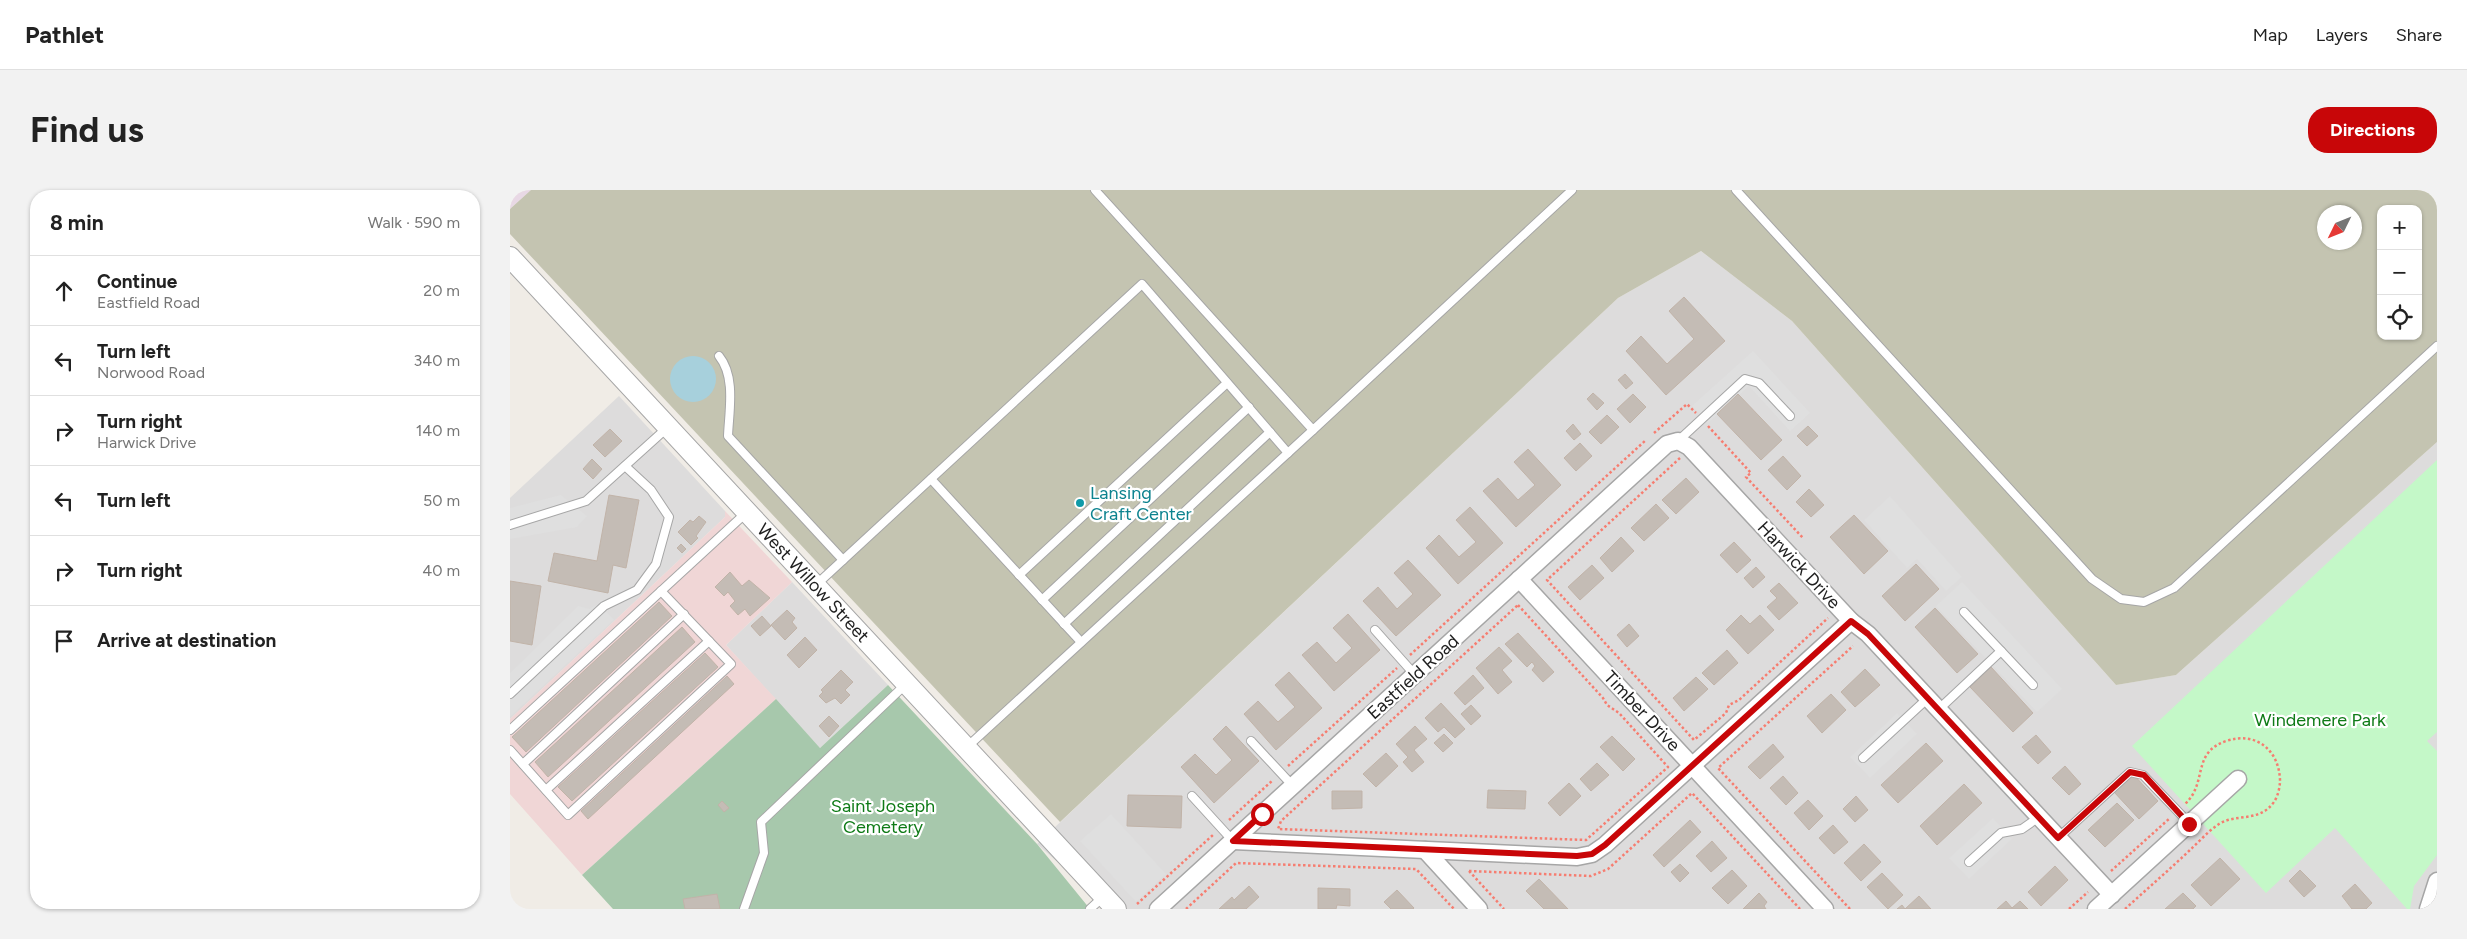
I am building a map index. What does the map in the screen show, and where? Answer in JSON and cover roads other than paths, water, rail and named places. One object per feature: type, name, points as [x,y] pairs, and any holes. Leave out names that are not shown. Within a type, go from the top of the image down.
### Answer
[{"type":"street","name":"West Willow Street","points":[[510,257],[966,747],[1103,905]]},
{"type":"street","name":"Eastfield Road","points":[[1158,909],[1672,442]]},
{"type":"street","name":"Harwick Drive","points":[[1672,442],[1689,447],[1851,621],[1868,634],[2112,895]]},
{"type":"street","name":"Timber Drive","points":[[1519,579],[1825,909]]},
{"type":"street","points":[[1233,841],[1577,856],[1592,854],[1605,845],[1693,766],[1851,621]]},
{"type":"street","points":[[2096,909],[2238,779]]},
{"type":"street","points":[[1425,850],[1479,909]]},
{"type":"street","points":[[2428,909],[2437,881]]},
{"type":"lane","points":[[1095,190],[1313,430]]},
{"type":"lane","points":[[966,747],[1572,190]]},
{"type":"lane","points":[[1736,190],[2092,578],[2121,599],[2144,602],[2174,588],[2437,346]]},
{"type":"lane","points":[[815,586],[1142,284],[1288,453]]},
{"type":"lane","points":[[720,356],[726,364],[730,380],[728,436],[843,560]]},
{"type":"lane","points":[[1672,442],[1745,379],[1759,383],[1790,416]]},
{"type":"lane","points":[[1019,576],[1227,382]]},
{"type":"lane","points":[[1042,600],[1249,408]]},
{"type":"lane","points":[[510,525],[586,501],[668,427]]},
{"type":"lane","points":[[1064,624],[1270,432]]},
{"type":"lane","points":[[510,694],[604,606],[637,590],[656,564],[669,517],[651,490],[625,466]]},
{"type":"lane","points":[[931,479],[1080,642]]},
{"type":"lane","points":[[510,730],[747,512]]},
{"type":"lane","points":[[510,750],[568,815],[731,664],[661,591]]},
{"type":"lane","points":[[1964,612],[2033,685]]},
{"type":"lane","points":[[523,764],[684,614]]},
{"type":"lane","points":[[1375,630],[1415,675]]},
{"type":"lane","points":[[546,790],[709,641]]},
{"type":"lane","points":[[1863,758],[2001,651]]},
{"type":"lane","points":[[744,909],[764,853],[761,822],[907,683]]},
{"type":"lane","points":[[1252,741],[1293,786]]},
{"type":"lane","points":[[2058,838],[2130,772],[2144,775],[2189,824]]},
{"type":"lane","points":[[1192,796],[1233,841]]},
{"type":"lane","points":[[1969,862],[2001,833],[2022,829],[2039,817]]},
{"type":"water","points":[[693,356],[706,360],[712,366],[716,379],[712,392],[706,398],[693,402],[680,398],[674,392],[670,379],[674,366],[680,360]]},
{"type":"place","name":"Lansing Craft Center","points":[[1080,503]]},
{"type":"park label","name":"Windemere Park","points":[[2320,720]]},
{"type":"park label","name":"Saint Joseph Cemetery","points":[[883,816]]}]
